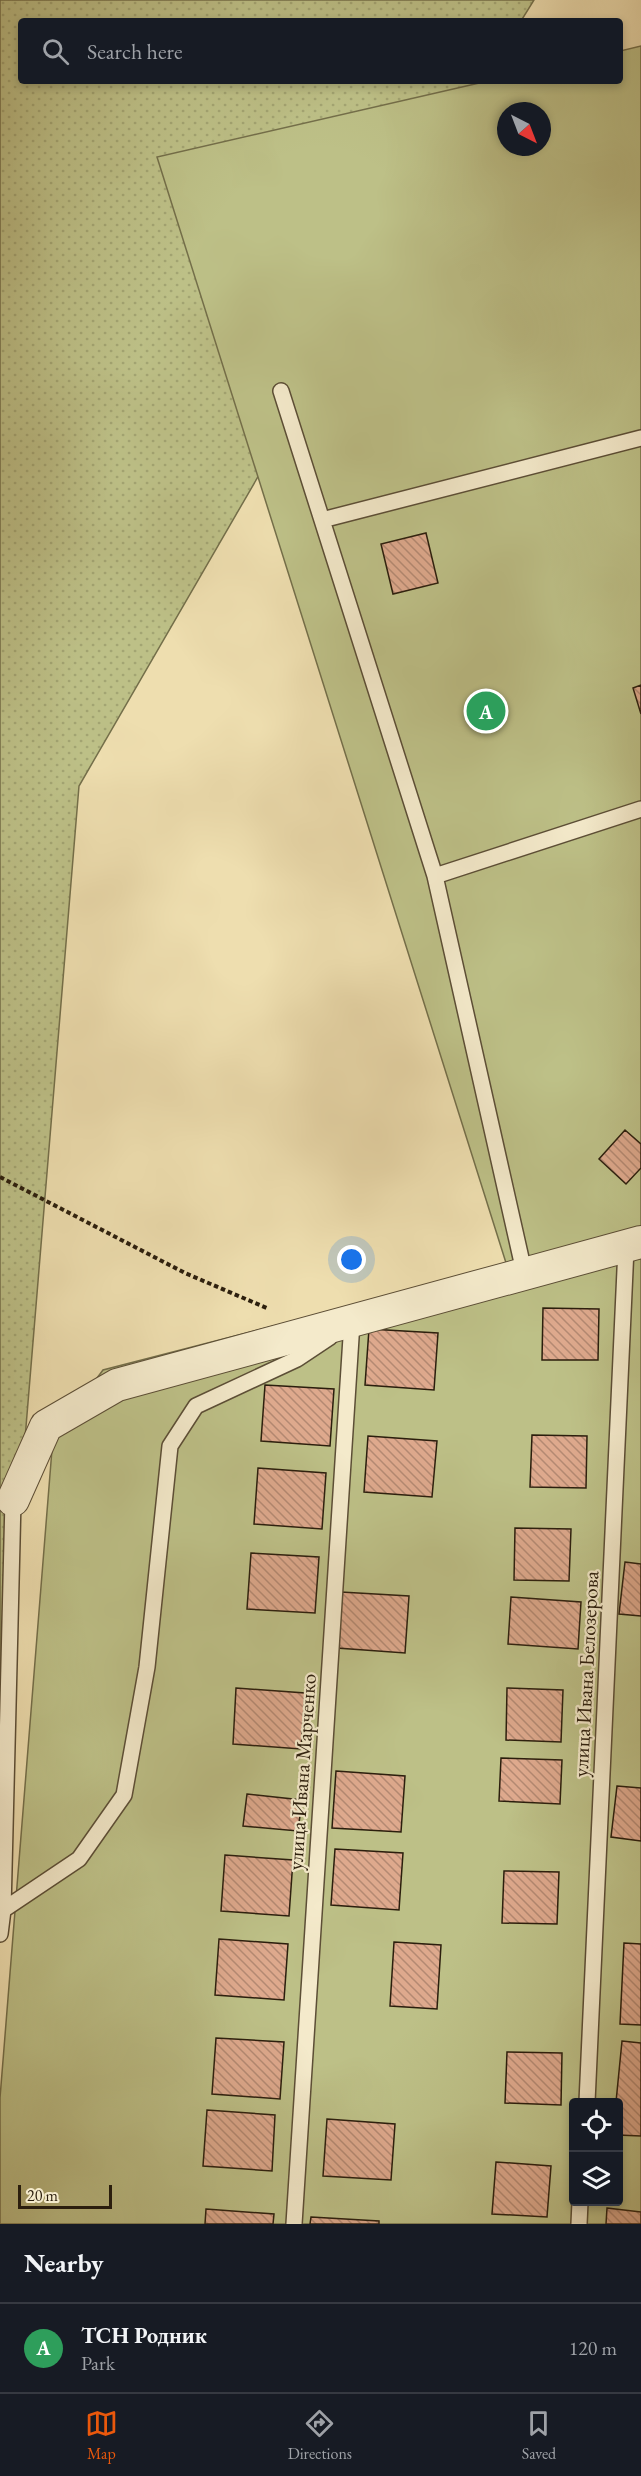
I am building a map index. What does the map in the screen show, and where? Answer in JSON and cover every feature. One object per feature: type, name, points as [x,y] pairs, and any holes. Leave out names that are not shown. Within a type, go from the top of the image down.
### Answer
[{"type":"street","points":[[13,1500],[46,1426],[117,1384],[525,1276],[633,1245]]},
{"type":"lane","points":[[281,391],[435,876],[525,1276]]},
{"type":"lane","points":[[322,520],[641,438]]},
{"type":"lane","points":[[435,876],[641,809]]},
{"type":"lane","name":"улица Ивана Белозерова","points":[[587,2098],[633,1245]]},
{"type":"lane","points":[[3,1911],[79,1859],[124,1795],[147,1667],[170,1446],[196,1406],[297,1359],[352,1322]]},
{"type":"lane","name":"улица Ивана Марченко","points":[[294,2224],[352,1322]]},
{"type":"lane","points":[[0,1934],[3,1911],[13,1500]]},
{"type":"lane","points":[[579,2224],[580,2206]]},
{"type":"path","points":[[0,1177],[185,1273],[320,1330]]},
{"type":"green space","points":[[0,0],[534,0],[523,18],[18,18],[18,84],[485,84],[79,786],[0,1741]]},
{"type":"green space","points":[[641,46],[641,2224],[0,2224],[0,2098],[53,1437],[103,1370],[507,1266],[157,157],[475,84],[623,84],[623,50]]},
{"type":"building","points":[[426,533],[438,583],[393,594],[381,544]]},
{"type":"building","points":[[641,685],[641,714],[633,688]]},
{"type":"building","points":[[625,1130],[641,1144],[641,1168],[626,1184],[599,1159]]},
{"type":"building","points":[[543,1308],[599,1309],[598,1360],[542,1360]]},
{"type":"building","points":[[369,1329],[438,1333],[434,1390],[365,1385]]},
{"type":"building","points":[[265,1385],[334,1389],[330,1446],[261,1441]]},
{"type":"building","points":[[532,1435],[587,1436],[586,1488],[530,1487]]},
{"type":"building","points":[[368,1436],[437,1441],[432,1497],[364,1492]]},
{"type":"building","points":[[258,1468],[326,1473],[322,1529],[254,1524]]},
{"type":"building","points":[[515,1528],[571,1529],[569,1581],[514,1580]]},
{"type":"building","points":[[251,1553],[319,1557],[315,1613],[247,1609]]},
{"type":"building","points":[[625,1562],[641,1564],[641,1616],[619,1614]]},
{"type":"building","points":[[341,1592],[409,1596],[405,1653],[337,1648]]},
{"type":"building","points":[[511,1597],[581,1602],[578,1649],[508,1644]]},
{"type":"building","points":[[236,1688],[305,1693],[301,1749],[233,1744]]},
{"type":"building","points":[[507,1688],[563,1690],[561,1742],[506,1740]]},
{"type":"building","points":[[501,1758],[562,1760],[560,1804],[499,1801]]},
{"type":"building","points":[[336,1771],[405,1776],[401,1832],[332,1828]]},
{"type":"building","points":[[617,1786],[641,1788],[641,1841],[611,1837]]},
{"type":"building","points":[[247,1794],[302,1800],[298,1831],[243,1826]]},
{"type":"building","points":[[335,1849],[403,1853],[399,1910],[331,1905]]},
{"type":"building","points":[[225,1855],[293,1860],[289,1916],[221,1911]]},
{"type":"building","points":[[504,1871],[559,1872],[557,1924],[502,1923]]},
{"type":"building","points":[[219,1939],[288,1944],[284,2000],[215,1995]]},
{"type":"building","points":[[394,1942],[441,1945],[437,2009],[390,2006]]},
{"type":"building","points":[[624,1943],[641,1944],[641,2025],[620,2024]]},
{"type":"building","points":[[216,2038],[284,2042],[280,2099],[212,2094]]},
{"type":"building","points":[[622,2041],[641,2043],[641,2136],[623,2135],[623,2098],[616,2098]]},
{"type":"building","points":[[507,2052],[562,2053],[561,2105],[505,2103]]},
{"type":"building","points":[[207,2110],[275,2115],[272,2171],[203,2166]]},
{"type":"building","points":[[327,2119],[395,2124],[391,2180],[323,2176]]},
{"type":"building","points":[[496,2162],[551,2166],[547,2217],[492,2214]]},
{"type":"building","points":[[607,2208],[641,2212],[641,2224],[606,2224]]},
{"type":"building","points":[[206,2209],[274,2214],[273,2224],[205,2224]]},
{"type":"building","points":[[311,2217],[379,2221],[379,2224],[310,2224]]},
{"type":"place","name":"ТСН Родник","points":[[486,711]]}]
